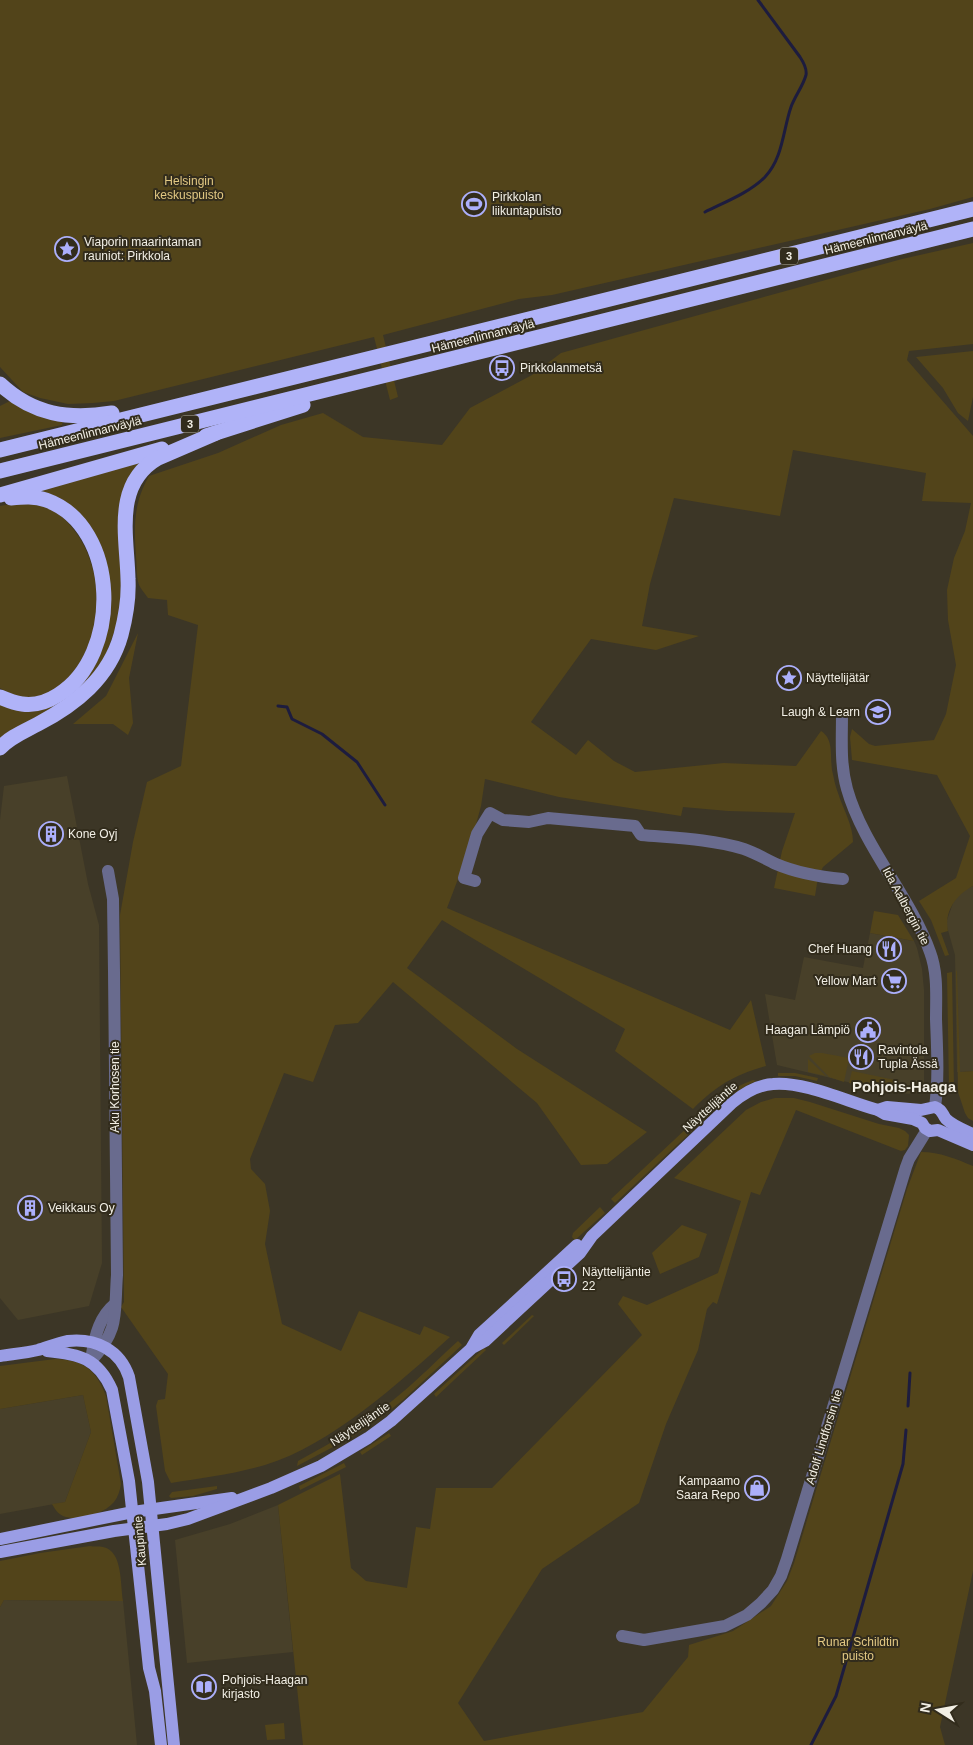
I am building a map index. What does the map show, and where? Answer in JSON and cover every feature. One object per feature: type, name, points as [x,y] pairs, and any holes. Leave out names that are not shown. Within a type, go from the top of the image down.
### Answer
[{"type":"highway","name":"Hämeenlinnanväylä","points":[[0,450],[973,209]]},
{"type":"highway","name":"Hämeenlinnanväylä","points":[[0,471],[973,230]]},
{"type":"highway","points":[[0,496],[216,434],[380,377]]},
{"type":"highway","points":[[0,384],[18,399],[35,408],[68,416],[90,416],[208,399]]},
{"type":"highway","points":[[0,748],[18,734],[62,711],[80,698],[104,670],[120,638],[127,610],[128,577],[125,517],[130,491],[140,472],[149,463],[216,434]]},
{"type":"highway","points":[[0,496],[44,499],[61,507],[70,514],[89,538],[101,575],[104,598],[104,612],[98,642],[86,667],[66,690],[43,702],[32,705],[21,704],[0,697]]},
{"type":"main road","name":"Näyttelijäntie","points":[[0,1552],[188,1518],[271,1488],[321,1466],[368,1438],[391,1422],[472,1348],[479,1335],[574,1246],[592,1236],[732,1103],[753,1089],[775,1084],[813,1090],[878,1110],[885,1114],[913,1119],[929,1128],[973,1145]]},
{"type":"main road","name":"Näyttelijäntie","points":[[878,1110],[886,1107],[930,1108]]},
{"type":"main road","points":[[930,1108],[943,1112],[945,1118],[943,1126],[929,1128],[921,1115],[930,1108]]},
{"type":"main road","points":[[945,1118],[973,1134]]},
{"type":"main road","points":[[0,1356],[37,1350],[68,1341],[83,1341],[99,1345]]},
{"type":"main road","name":"Kaupintie","points":[[99,1345],[121,1360],[129,1377],[148,1482],[174,1745]]},
{"type":"main road","points":[[37,1350],[74,1354],[91,1361]]},
{"type":"main road","name":"Kaupintie","points":[[91,1361],[106,1377],[112,1390],[133,1512],[150,1668],[155,1691],[161,1745]]},
{"type":"main road","name":"Näyttelijäntie","points":[[0,1539],[133,1512],[211,1499],[247,1496]]},
{"type":"street","name":"Ida Aalbergin tie","points":[[842,714],[842,758],[847,790],[854,808],[913,916],[932,958],[936,994],[937,1086],[930,1108]]},
{"type":"street","points":[[475,881],[464,878],[477,834],[490,813],[502,820],[529,822],[548,818],[635,826],[641,835],[726,844],[765,857],[774,863],[790,869],[843,879]]},
{"type":"street","name":"Aku Korhosen tie","points":[[91,1361],[99,1345],[110,1334],[116,1314],[115,1304],[118,1275],[113,899],[108,871]]},
{"type":"street","name":"Adolf Lindforsin tie","points":[[622,1636],[644,1640],[724,1626],[747,1615],[773,1590],[781,1576],[787,1559],[906,1167],[929,1128]]},
{"type":"shaded area","points":[[67,776],[88,884],[99,925],[102,1263],[89,1306],[18,1320],[0,1298],[0,820],[4,786]]},
{"type":"shaded area","points":[[973,886],[973,1071],[957,1072],[955,955],[946,923],[954,900],[963,891]]},
{"type":"shaded area","points":[[870,933],[914,941],[917,948],[924,990],[924,1089],[914,1094],[893,1093],[777,1065],[765,994],[795,1000],[804,957],[863,968]]},
{"type":"shaded area","points":[[83,1395],[91,1432],[65,1502],[0,1514],[0,1409]]},
{"type":"shaded area","points":[[278,1505],[293,1652],[187,1663],[175,1540],[230,1524]]},
{"type":"shaded area","points":[[4,1600],[123,1601],[137,1745],[0,1745],[0,1607]]},
{"type":"green space","name":"Pirkkolan liikuntapuisto","points":[[0,0],[973,0],[973,197],[930,209],[552,295],[519,299],[383,335],[398,397],[390,400],[374,337],[114,401],[68,404],[23,392],[0,367]]},
{"type":"green space","points":[[973,243],[973,344],[909,351],[907,360],[973,436],[973,886],[961,894],[953,904],[948,917],[948,931],[941,933],[949,955],[945,956],[931,920],[919,901],[956,878],[970,836],[937,775],[852,760],[850,737],[852,729],[869,744],[875,746],[934,740],[946,714],[956,665],[948,620],[947,590],[954,558],[965,531],[971,503],[922,501],[926,473],[793,450],[780,516],[674,498],[650,584],[642,626],[699,636],[656,650],[591,639],[531,722],[576,755],[588,740],[614,761],[635,772],[724,763],[796,766],[821,731],[830,743],[832,770],[840,799],[850,823],[853,842],[823,867],[818,877],[815,896],[774,888],[782,851],[795,813],[728,811],[683,807],[681,816],[559,797],[485,779],[481,806],[469,850],[447,908],[730,1030],[751,1000],[766,1066],[744,1073],[726,1082],[693,1109],[615,1051],[625,1029],[442,920],[407,968],[517,1049],[647,1132],[607,1164],[581,1165],[537,1103],[393,982],[358,1023],[335,1025],[313,1082],[284,1073],[250,1159],[251,1169],[265,1184],[270,1211],[265,1244],[282,1324],[341,1351],[359,1311],[420,1335],[424,1326],[450,1337],[409,1374],[363,1411],[315,1443],[290,1456],[265,1465],[171,1483],[165,1471],[156,1406],[158,1400],[165,1399],[168,1374],[121,1307],[124,1302],[120,915],[133,842],[147,782],[181,766],[198,625],[168,615],[167,600],[148,598],[139,585],[135,526],[137,506],[149,476],[218,453],[281,425],[323,413],[363,437],[442,445],[470,408],[532,375],[561,353],[902,259]]},
{"type":"green space","points":[[973,351],[973,397],[968,421],[958,413],[943,388],[916,357]]},
{"type":"green space","points":[[10,401],[63,421],[62,425],[0,438],[0,406]]},
{"type":"green space","points":[[141,462],[122,565],[120,616],[105,657],[96,672],[76,695],[0,739],[0,704],[42,710],[104,639],[86,525],[77,511],[67,502],[39,490]]},
{"type":"green space","points":[[16,503],[46,506],[64,518],[83,543],[88,554],[94,575],[97,597],[92,637],[78,665],[58,687],[46,694],[32,698],[16,696],[0,688],[0,506]]},
{"type":"green space","points":[[138,633],[129,678],[133,723],[128,735],[113,724],[73,724],[106,696]]},
{"type":"green space","points":[[874,911],[898,915],[914,941],[870,933]]},
{"type":"green space","points":[[957,970],[960,1072],[973,1071],[973,1121],[965,1113],[958,1092]]},
{"type":"green space","points":[[952,972],[954,1088],[949,1087],[947,973]]},
{"type":"green space","points":[[815,1053],[849,1058],[844,1082],[829,1077],[809,1056]]},
{"type":"green space","points":[[808,1059],[826,1076],[808,1072]]},
{"type":"green space","points":[[852,1071],[895,1080],[893,1093],[849,1083]]},
{"type":"green space","points":[[778,1073],[795,1073],[818,1078],[817,1081],[795,1076],[778,1076]]},
{"type":"green space","points":[[753,1080],[756,1081],[728,1098],[704,1120],[699,1116],[724,1095],[738,1086]]},
{"type":"green space","name":"Runar Schildtin puisto","points":[[775,1098],[794,1098],[879,1124],[899,1128],[909,1135],[908,1146],[905,1150],[901,1151],[796,1110],[760,1195],[751,1192],[717,1304],[713,1302],[707,1309],[698,1350],[666,1424],[639,1503],[542,1569],[458,1703],[484,1741],[643,1712],[688,1657],[689,1645],[733,1631],[771,1606],[787,1581],[794,1563],[907,1189],[921,1152],[928,1152],[948,1156],[973,1166],[973,1571],[940,1727],[945,1745],[303,1745],[278,1505],[340,1474],[351,1568],[366,1581],[407,1588],[416,1527],[430,1529],[436,1488],[492,1488],[642,1335],[618,1304],[623,1296],[647,1305],[718,1273],[741,1201],[674,1178],[746,1110],[761,1102]]},
{"type":"green space","points":[[689,1126],[693,1130],[615,1203],[611,1199]]},
{"type":"green space","points":[[600,1207],[605,1213],[575,1240],[572,1237],[573,1233]]},
{"type":"green space","points":[[682,1225],[707,1234],[699,1257],[660,1274],[652,1253]]},
{"type":"green space","points":[[532,1315],[534,1316],[504,1345],[502,1343]]},
{"type":"green space","points":[[458,1341],[462,1345],[403,1400],[379,1419],[352,1437],[297,1466],[298,1461],[350,1431],[387,1405]]},
{"type":"green space","points":[[484,1348],[486,1350],[436,1397],[434,1394]]},
{"type":"green space","points":[[55,1359],[73,1361],[87,1368],[98,1379],[106,1396],[121,1486],[117,1498],[110,1506],[90,1516],[69,1518],[58,1512],[52,1504],[65,1502],[91,1432],[83,1395],[0,1409],[0,1366]]},
{"type":"green space","points":[[389,1433],[391,1436],[362,1455],[360,1452]]},
{"type":"green space","points":[[344,1463],[346,1467],[300,1490],[299,1486]]},
{"type":"green space","points":[[217,1486],[217,1489],[193,1496],[171,1498],[169,1496],[172,1492]]},
{"type":"green space","points":[[90,1546],[103,1547],[114,1555],[119,1569],[123,1601],[4,1600],[0,1607],[0,1561]]},
{"type":"green space","points":[[284,1723],[285,1739],[267,1740],[265,1725]]},
{"type":"waterway","points":[[705,212],[752,188],[771,169],[779,153],[791,107],[806,75],[806,68],[801,59],[758,0]]},
{"type":"waterway","points":[[278,706],[287,707],[292,719],[322,734],[357,762],[385,805]]},
{"type":"waterway","points":[[908,1406],[910,1373]]},
{"type":"waterway","points":[[811,1745],[836,1696],[903,1464],[906,1430]]},
{"type":"place","name":"Pirkkolan liikuntapuisto","points":[[474,204]]},
{"type":"place","name":"Viaporin maarintaman rauniot: Pirkkola","points":[[67,249]]},
{"type":"place","name":"Pirkkolanmetsä","points":[[502,368]]},
{"type":"place","name":"Näyttelijätär","points":[[789,678]]},
{"type":"place","name":"Laugh & Learn","points":[[878,712]]},
{"type":"place","name":"Kone Oyj","points":[[51,834]]},
{"type":"place","name":"Chef Huang","points":[[889,949]]},
{"type":"place","name":"Yellow Mart","points":[[894,981]]},
{"type":"place","name":"Haagan Lämpiö","points":[[868,1030]]},
{"type":"place","name":"Ravintola Tupla Ässä","points":[[861,1057]]},
{"type":"place","name":"Veikkaus Oy","points":[[30,1208]]},
{"type":"place","name":"Näyttelijäntie 22","points":[[564,1279]]},
{"type":"place","name":"Kampaamo Saara Repo","points":[[757,1488]]},
{"type":"place","name":"Pohjois-Haagan kirjasto","points":[[204,1687]]},
{"type":"district","name":"Pohjois-Haaga","points":[[904,1086]]},
{"type":"park label","name":"Helsingin keskuspuisto","points":[[189,188]]}]
